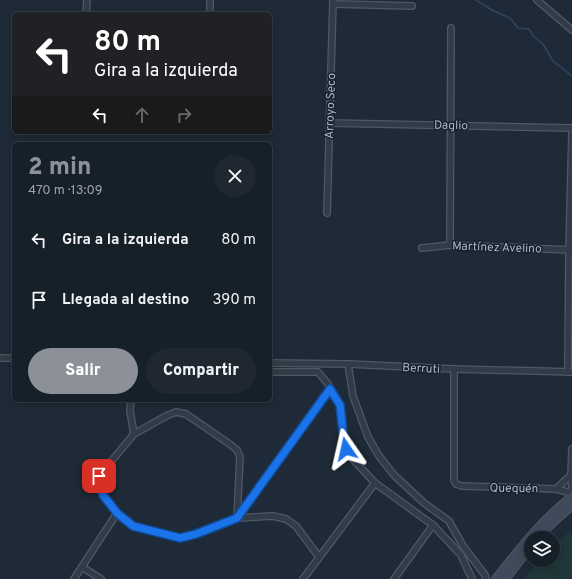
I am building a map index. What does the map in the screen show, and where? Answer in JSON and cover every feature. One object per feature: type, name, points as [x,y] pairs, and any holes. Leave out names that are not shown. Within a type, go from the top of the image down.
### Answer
[{"type":"main road","points":[[496,579],[532,534],[572,497]]},
{"type":"main road","points":[[544,531],[572,506]]},
{"type":"main road","points":[[505,579],[524,555]]},
{"type":"street","points":[[86,12],[87,0]]},
{"type":"street","points":[[210,0],[210,12]]},
{"type":"street","points":[[537,0],[572,30]]},
{"type":"street","points":[[333,2],[412,6]]},
{"type":"street","name":"Arroyo Seco","points":[[327,213],[333,2]]},
{"type":"street","points":[[450,244],[451,28]]},
{"type":"street","name":"Daglio","points":[[330,123],[572,128]]},
{"type":"street","points":[[570,372],[572,133]]},
{"type":"street","name":"Martínez Avelino","points":[[422,248],[450,244],[570,250]]},
{"type":"street","points":[[0,358],[12,358]]},
{"type":"street","name":"Berruti","points":[[272,363],[348,364],[570,372]]},
{"type":"street","points":[[348,364],[353,396],[368,437],[379,456],[394,475],[424,503],[448,521],[463,546],[485,575],[486,579]]},
{"type":"street","name":"Quequén","points":[[454,369],[454,480],[456,484],[462,486],[556,489],[572,494]]},
{"type":"street","points":[[272,372],[318,372],[328,384],[340,405],[344,442],[350,456],[375,483],[433,524],[461,555],[472,579]]},
{"type":"street","points":[[237,518],[330,389]]},
{"type":"street","points":[[131,402],[130,411],[134,434]]},
{"type":"street","points":[[237,518],[240,457],[237,450],[186,414],[176,412],[134,434],[99,476],[103,495],[117,513],[133,526],[180,538],[196,534],[237,518],[273,516],[286,519],[296,526],[319,557]]},
{"type":"street","points":[[572,449],[572,489]]},
{"type":"street","points":[[556,489],[571,475]]},
{"type":"street","points":[[303,579],[375,483]]},
{"type":"street","points":[[74,579],[117,513]]},
{"type":"street","points":[[394,579],[433,524]]},
{"type":"street","points":[[82,567],[101,579]]},
{"type":"green space","points":[[572,530],[572,579],[525,579],[534,567],[560,567],[560,539]]},
{"type":"waterway","points":[[476,0],[492,10],[510,18],[518,28],[529,29],[534,37],[543,44],[553,61],[572,76]]},
{"type":"route","points":[[99,476],[103,495],[117,513],[133,526],[180,538],[196,534],[237,518],[330,389],[340,405],[346,449]]}]
